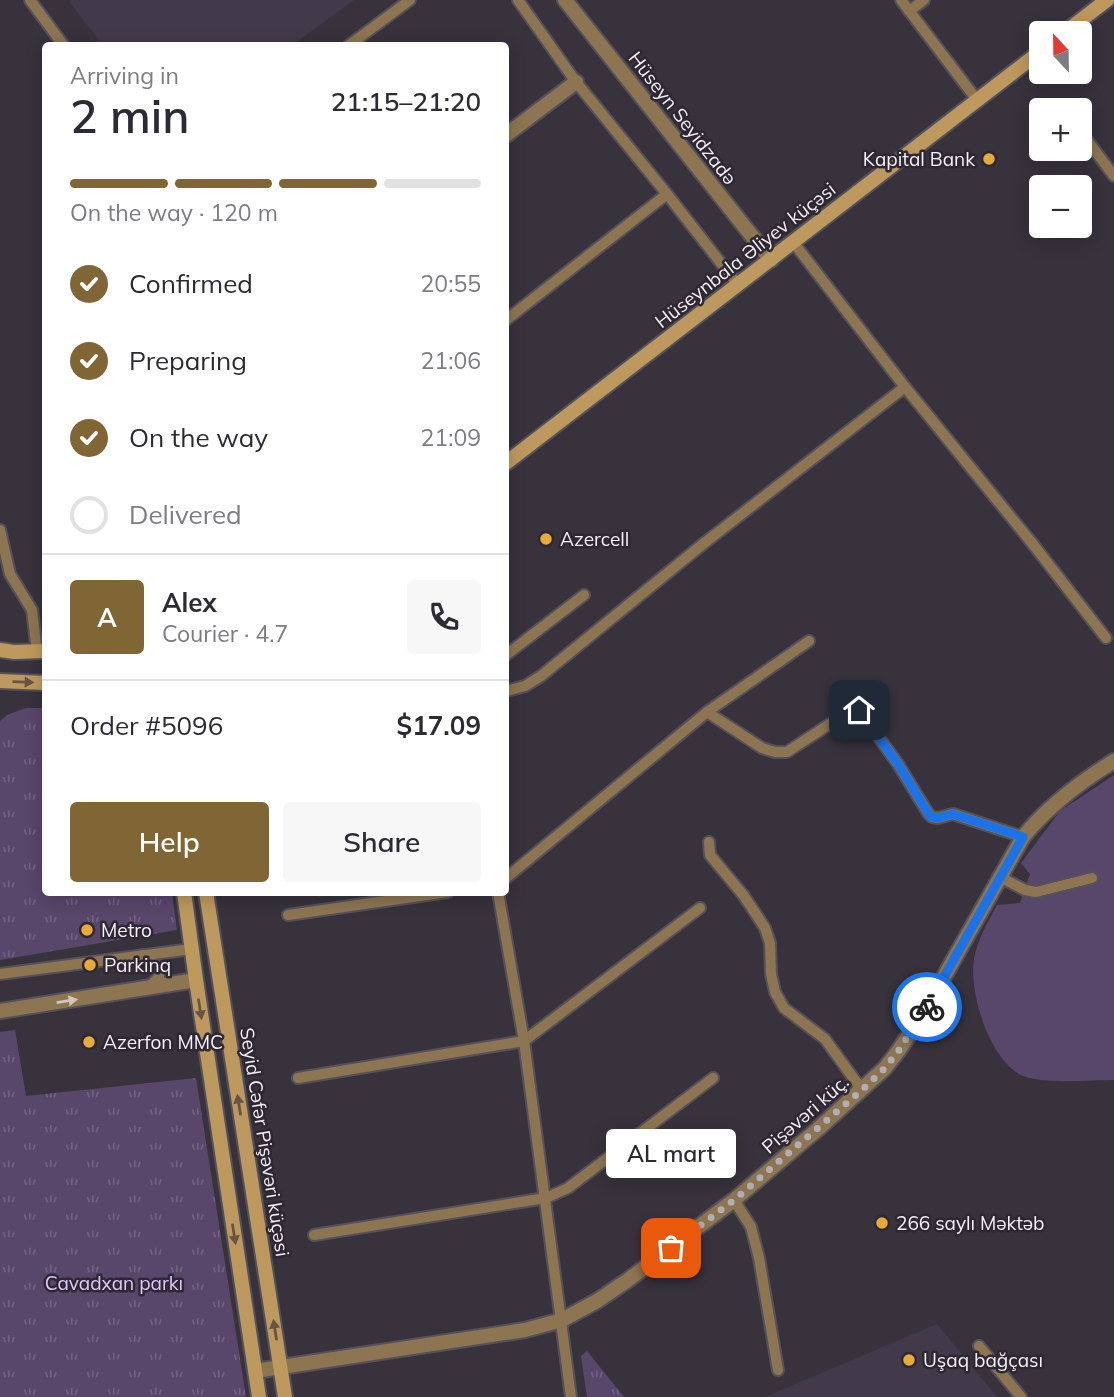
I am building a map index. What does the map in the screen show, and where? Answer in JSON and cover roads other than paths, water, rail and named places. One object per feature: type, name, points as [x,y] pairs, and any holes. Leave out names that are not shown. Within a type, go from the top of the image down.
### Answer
[{"type":"street","name":"Hüseyn Seyidzadə","points":[[565,0],[771,260]]},
{"type":"street","points":[[1080,21],[1107,0]]},
{"type":"street","name":"Hüseynbala Əliyev küçəsi","points":[[509,461],[1029,60]]},
{"type":"street","points":[[509,133],[576,82]]},
{"type":"street","points":[[0,650],[41,652]]},
{"type":"street","points":[[0,681],[42,683]]},
{"type":"street","name":"Pişəvəri küç.","points":[[255,1371],[526,1330],[562,1320],[628,1280],[734,1200],[885,1068],[924,1012],[1023,837],[1040,816],[1082,781],[1114,761]]},
{"type":"street","points":[[185,896],[259,1397]]},
{"type":"street","name":"Seyid Cəfər Pişəvəri küçəsi","points":[[207,896],[285,1397]]},
{"type":"street","points":[[0,1011],[196,980]]},
{"type":"lane","points":[[30,0],[61,42]]},
{"type":"lane","points":[[353,42],[410,0]]},
{"type":"lane","points":[[518,0],[576,82],[738,285]]},
{"type":"lane","points":[[901,0],[977,100]]},
{"type":"lane","points":[[909,11],[924,0]]},
{"type":"lane","points":[[1092,147],[1114,176]]},
{"type":"lane","points":[[509,318],[667,194]]},
{"type":"lane","points":[[793,242],[1106,638]]},
{"type":"lane","points":[[509,690],[525,686],[541,676],[703,544],[905,387]]},
{"type":"lane","points":[[0,530],[10,574],[32,610],[41,652]]},
{"type":"lane","points":[[509,653],[584,596]]},
{"type":"lane","points":[[509,876],[707,712],[809,641]]},
{"type":"lane","points":[[707,712],[762,748],[787,752],[845,714],[859,710],[932,817],[953,814],[1023,837]]},
{"type":"lane","points":[[709,842],[710,855],[744,895],[765,928],[770,943],[771,974],[775,992],[784,1008],[825,1039],[862,1090]]},
{"type":"lane","points":[[1000,877],[1025,890],[1036,892],[1092,878]]},
{"type":"lane","points":[[288,915],[420,896]]},
{"type":"lane","points":[[499,896],[524,1041],[571,1397]]},
{"type":"lane","points":[[298,1078],[524,1041],[700,908]]},
{"type":"lane","points":[[0,974],[192,949]]},
{"type":"lane","points":[[143,955],[159,971],[159,978],[148,988]]},
{"type":"lane","points":[[314,1234],[546,1198],[568,1188],[713,1078]]},
{"type":"lane","points":[[734,1200],[751,1227],[759,1258],[778,1370]]},
{"type":"lane","points":[[979,1346],[1021,1397]]},
{"type":"place","name":"Kapital Bank","points":[[989,159]]},
{"type":"place","name":"Azercell","points":[[546,539]]},
{"type":"place","name":"Metro","points":[[87,930]]},
{"type":"place","name":"Parkinq","points":[[90,965]]},
{"type":"place","name":"Azerfon MMC","points":[[89,1042]]},
{"type":"place","name":"266 saylı Məktəb","points":[[882,1223]]},
{"type":"place","name":"AL mart","points":[[671,1248]]},
{"type":"place","name":"Uşaq bağçası","points":[[909,1360]]},
{"type":"park label","name":"Cavadxan parkı","points":[[114,1283]]}]
